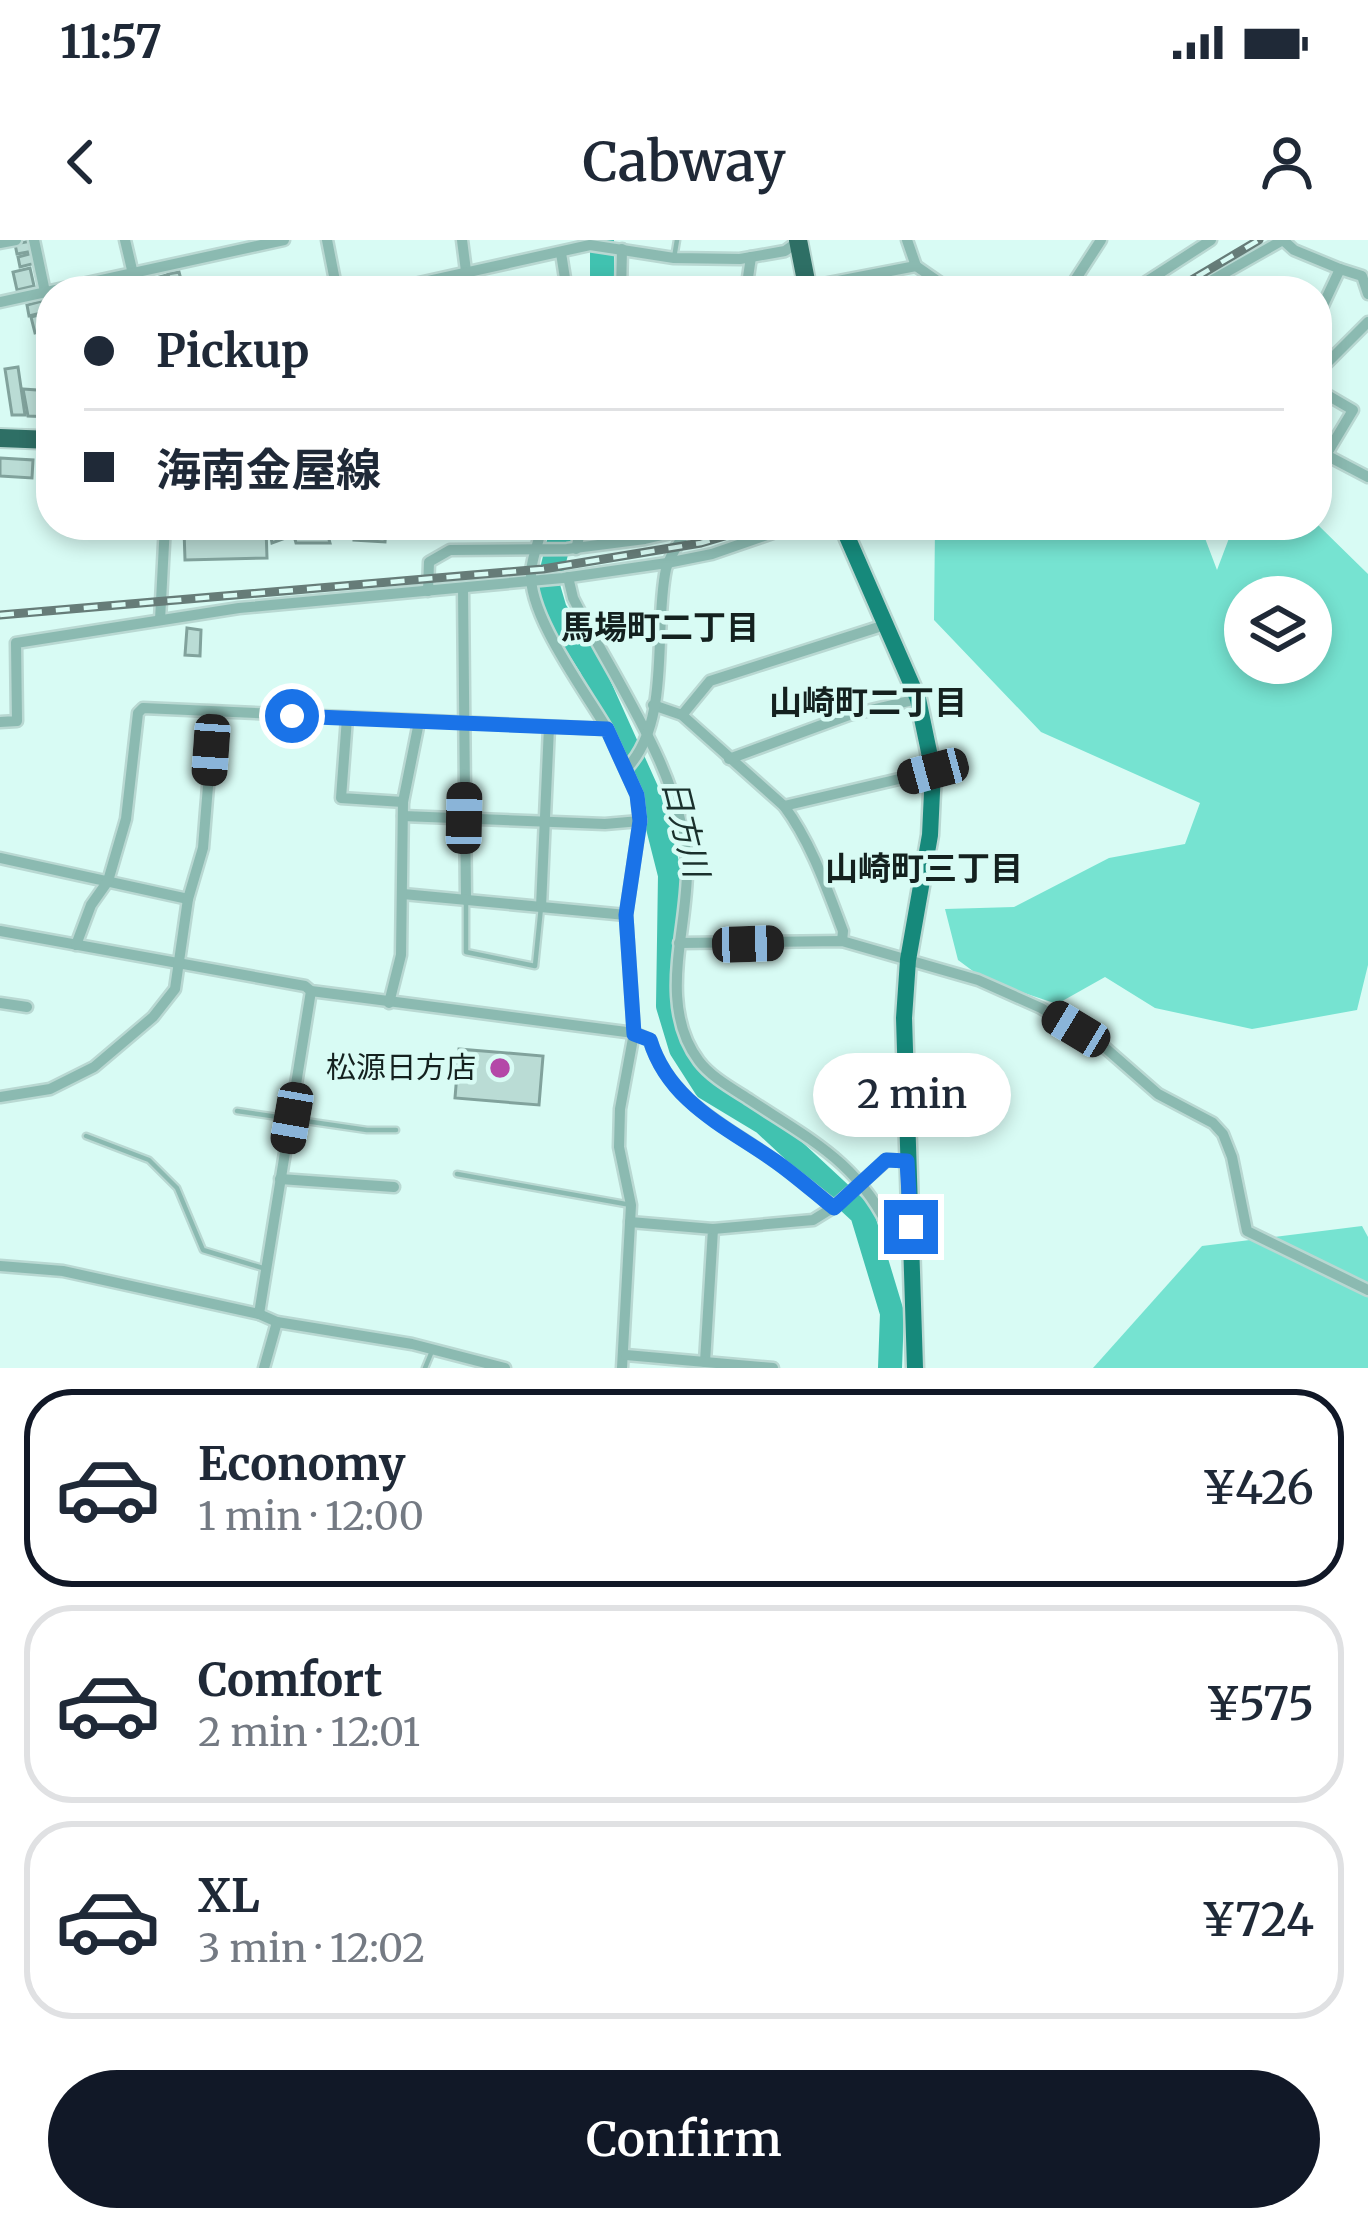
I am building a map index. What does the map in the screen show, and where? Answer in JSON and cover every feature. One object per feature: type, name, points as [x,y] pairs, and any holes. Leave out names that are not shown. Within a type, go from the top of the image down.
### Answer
[{"type":"highway","points":[[799,240],[805,276]]},
{"type":"highway","points":[[0,438],[36,439]]},
{"type":"main road","points":[[848,540],[918,699],[933,771],[930,836],[908,960],[904,1018],[915,1368]]},
{"type":"street","points":[[0,243],[16,240]]},
{"type":"street","points":[[34,240],[42,276]]},
{"type":"street","points":[[125,240],[134,276]]},
{"type":"street","points":[[119,276],[224,246],[284,240]]},
{"type":"street","points":[[327,240],[335,276]]},
{"type":"street","points":[[462,240],[466,271]]},
{"type":"street","points":[[445,276],[561,253],[585,243],[674,258],[752,257],[785,251],[799,240]]},
{"type":"street","points":[[907,240],[916,266],[930,276]]},
{"type":"street","points":[[1078,276],[1101,240]]},
{"type":"street","points":[[1155,276],[1211,240]]},
{"type":"street","points":[[1220,276],[1283,241],[1294,250],[1362,277],[1368,294]]},
{"type":"street","points":[[621,276],[622,249]]},
{"type":"street","points":[[561,253],[565,276]]},
{"type":"street","points":[[749,276],[752,257]]},
{"type":"street","points":[[869,276],[916,266]]},
{"type":"street","points":[[1332,286],[1340,269]]},
{"type":"street","points":[[0,302],[36,294]]},
{"type":"street","points":[[1332,358],[1368,322]]},
{"type":"street","points":[[1332,398],[1353,410],[1332,440]]},
{"type":"street","points":[[1332,458],[1365,472]]},
{"type":"street","points":[[160,620],[164,540]]},
{"type":"street","points":[[541,540],[535,580],[542,616],[629,766],[640,821],[626,915],[634,1034],[620,1109],[619,1147],[631,1205],[624,1362],[773,1368]]},
{"type":"street","points":[[571,549],[575,540]]},
{"type":"street","points":[[428,591],[429,562],[438,554],[468,549],[571,549],[621,540]]},
{"type":"street","points":[[629,766],[645,740],[659,680],[660,611],[667,563],[681,540]]},
{"type":"street","points":[[0,722],[17,721],[16,644],[160,620],[667,563],[753,540]]},
{"type":"street","points":[[566,577],[672,794],[687,869],[676,979],[680,1016],[698,1060],[726,1084],[817,1140],[879,1205],[892,1234]]},
{"type":"street","points":[[463,588],[466,900]]},
{"type":"street","points":[[682,715],[710,681],[884,625]]},
{"type":"street","points":[[729,759],[849,715],[918,699]]},
{"type":"street","points":[[653,705],[682,715],[784,806],[821,877],[843,931],[842,941]]},
{"type":"street","points":[[76,945],[91,904],[108,881],[126,819],[138,713],[143,708],[607,729]]},
{"type":"street","points":[[0,1097],[50,1089],[94,1067],[165,1004],[175,989],[188,899],[203,848],[214,712]]},
{"type":"street","points":[[347,718],[341,798],[403,802]]},
{"type":"street","points":[[389,1003],[400,956],[403,802],[419,722]]},
{"type":"street","points":[[541,907],[549,727]]},
{"type":"street","points":[[784,806],[933,771]]},
{"type":"street","points":[[403,816],[605,824],[640,821]]},
{"type":"street","points":[[0,858],[188,899]]},
{"type":"street","points":[[403,894],[626,915]]},
{"type":"street","points":[[0,932],[305,986],[310,991],[634,1034],[650,1040],[664,1072],[697,1111],[776,1161],[835,1206]]},
{"type":"street","points":[[679,943],[842,941],[978,980],[1041,1008],[1102,1045],[1158,1094],[1213,1123],[1232,1157],[1247,1231],[1368,1290]]},
{"type":"street","points":[[259,1314],[310,991]]},
{"type":"street","points":[[0,1003],[27,1007]]},
{"type":"street","points":[[630,1222],[713,1229],[813,1220],[886,1160],[907,1161]]},
{"type":"street","points":[[280,1179],[394,1187]]},
{"type":"street","points":[[705,1362],[713,1229]]},
{"type":"street","points":[[0,1266],[63,1271],[259,1314],[277,1322],[433,1349],[505,1368]]},
{"type":"street","points":[[264,1368],[277,1322]]},
{"type":"lane","points":[[674,258],[677,240]]},
{"type":"lane","points":[[466,900],[466,952],[535,966],[541,907]]},
{"type":"lane","points":[[238,1111],[396,1130]]},
{"type":"lane","points":[[86,1136],[149,1160],[177,1189],[203,1250],[266,1269]]},
{"type":"lane","points":[[457,1174],[631,1205]]},
{"type":"lane","points":[[425,1368],[433,1349]]},
{"type":"green space","points":[[1332,539],[1368,574],[1368,965],[1357,1010],[1252,1029],[1155,1008],[1105,977],[1057,1004],[985,980],[958,960],[945,909],[1014,907],[1109,858],[1185,844],[1200,803],[1041,732],[934,620],[935,540],[1206,540],[1217,570],[1228,540]]},
{"type":"green space","points":[[1362,1226],[1368,1237],[1368,1368],[1093,1368],[1202,1246]]},
{"type":"building","points":[[31,241],[33,251],[17,254],[15,244]]},
{"type":"building","points":[[33,253],[36,263],[20,267],[18,257]]},
{"type":"building","points":[[30,268],[34,286],[17,290],[13,272]]},
{"type":"building","points":[[36,303],[36,314],[29,316],[27,305]]},
{"type":"building","points":[[18,367],[25,415],[12,415],[5,369]]},
{"type":"building","points":[[23,389],[36,390],[36,416],[28,416]]},
{"type":"building","points":[[0,458],[33,460],[32,478],[0,476]]},
{"type":"building","points":[[184,540],[266,540],[267,558],[185,560]]},
{"type":"building","points":[[295,540],[330,543],[296,543]]},
{"type":"building","points":[[187,628],[201,630],[200,656],[185,655]]},
{"type":"building","name":"松源日方店","points":[[459,1049],[543,1056],[539,1105],[455,1098]]},
{"type":"waterway","name":"日方川","points":[[602,240],[602,276]]},
{"type":"waterway","name":"日方川","points":[[559,540],[548,586],[555,610],[591,667],[651,800],[670,875],[668,1006],[681,1049],[706,1088],[764,1123],[862,1214],[892,1313],[890,1368]]},
{"type":"railway","points":[[1198,276],[1259,240]]},
{"type":"railway","points":[[0,615],[543,569],[711,540]]},
{"type":"place","name":"松源日方店","points":[[500,1068]]},
{"type":"district","name":"馬場町二丁目","points":[[660,627]]},
{"type":"district","name":"山崎町二丁目","points":[[868,702]]},
{"type":"district","name":"山崎町三丁目","points":[[924,868]]},
{"type":"route","points":[[292,716],[607,729],[637,795],[640,821],[626,915],[634,1034],[650,1040],[656,1059],[697,1111],[776,1161],[834,1208],[886,1160],[907,1161],[911,1227]]}]
